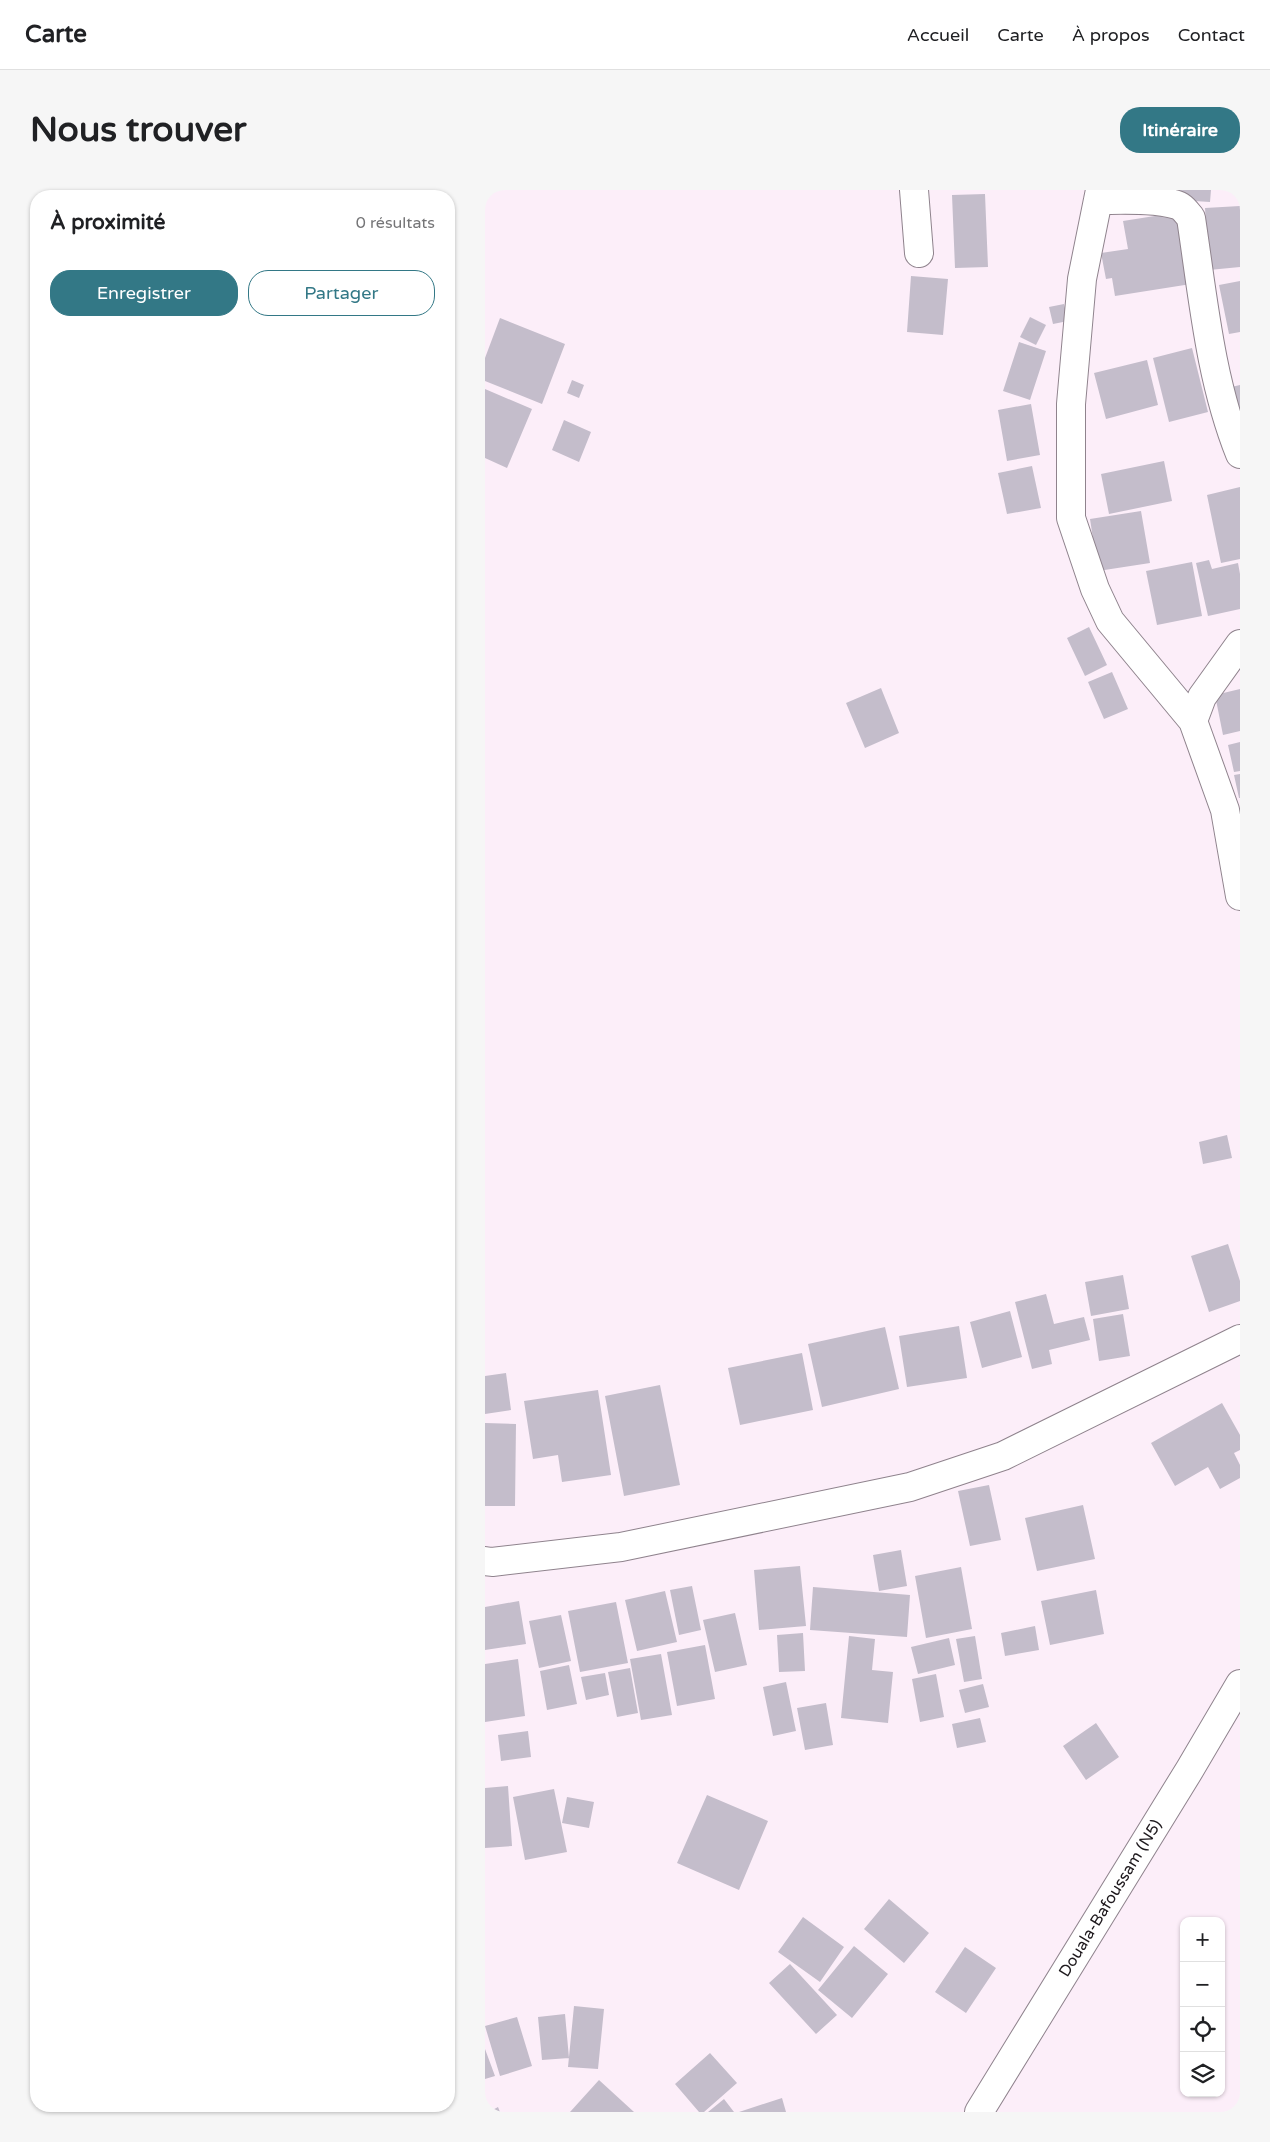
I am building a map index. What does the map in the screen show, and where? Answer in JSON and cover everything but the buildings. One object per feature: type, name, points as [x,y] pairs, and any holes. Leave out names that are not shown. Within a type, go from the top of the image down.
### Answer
[{"type":"main road","points":[[913,190],[919,253]]},
{"type":"main road","points":[[1240,454],[1225,412],[1217,378],[1191,218],[1184,209],[1177,205],[1099,195],[1082,279],[1071,404],[1071,518],[1095,589],[1110,621],[1193,721],[1225,810],[1240,896]]},
{"type":"main road","points":[[1193,721],[1202,697],[1240,644]]},
{"type":"main road","points":[[485,1561],[491,1562],[621,1548],[910,1487],[1003,1456],[1240,1340]]},
{"type":"main road","name":"Douala-Bafoussam (N5)","points":[[979,2112],[1190,1769],[1240,1684]]}]
